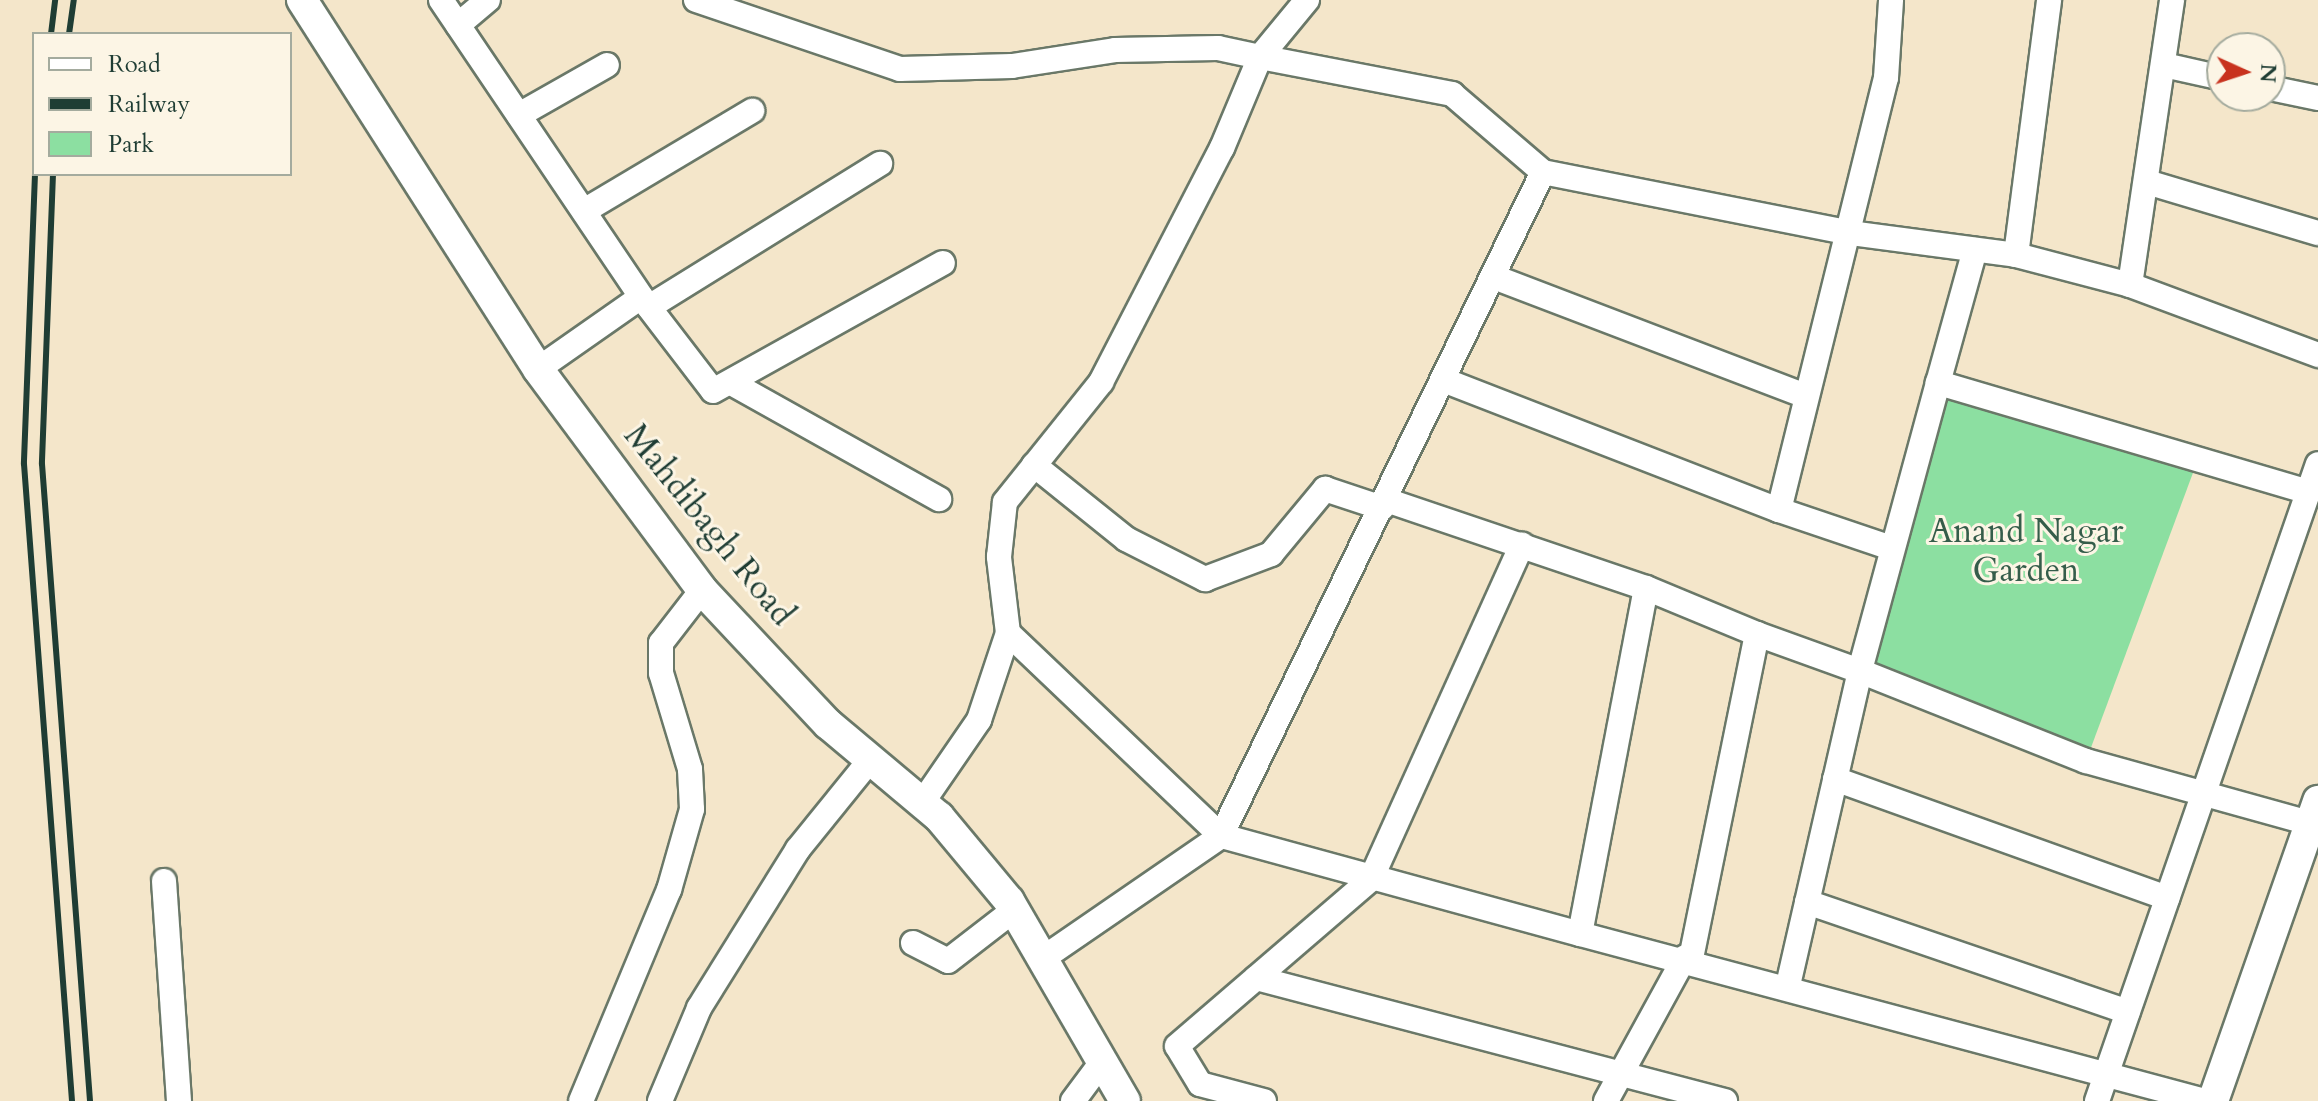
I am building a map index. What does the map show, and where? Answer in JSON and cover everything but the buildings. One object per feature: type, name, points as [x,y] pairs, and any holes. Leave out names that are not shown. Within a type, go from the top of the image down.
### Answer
[{"type":"street","name":"Mahdibagh Road","points":[[302,0],[538,369],[702,590],[871,759],[922,803],[1014,910],[1125,1101]]},
{"type":"street","points":[[441,0],[645,302],[713,391],[735,385],[943,263]]},
{"type":"street","points":[[458,25],[488,0]]},
{"type":"street","points":[[696,0],[900,69],[1012,66],[1115,50],[1218,48],[1452,94],[1543,172],[1850,233],[2016,255],[2130,285],[2318,355]]},
{"type":"street","points":[[922,803],[979,720],[1008,633],[999,557],[1005,502],[1101,382],[1222,148],[1260,57],[1307,0]]},
{"type":"street","points":[[1779,510],[1886,78],[1891,0]]},
{"type":"street","points":[[2016,255],[2049,0]]},
{"type":"street","points":[[2130,285],[2150,183],[2172,0]]},
{"type":"street","points":[[519,115],[607,65]]},
{"type":"street","points":[[2164,65],[2206,74]]},
{"type":"street","points":[[2286,91],[2318,98]]},
{"type":"street","points":[[584,211],[752,111]]},
{"type":"street","points":[[538,369],[645,302],[880,164]]},
{"type":"street","points":[[1042,959],[1221,836],[1446,381],[1543,172]]},
{"type":"street","points":[[2150,183],[2318,233]]},
{"type":"street","points":[[1788,985],[1891,548],[1975,250]]},
{"type":"street","points":[[1494,277],[1806,396]]},
{"type":"street","points":[[1446,381],[1779,510],[1891,548]]},
{"type":"street","points":[[1938,383],[2309,492]]},
{"type":"street","points":[[735,385],[939,499]]},
{"type":"street","points":[[2097,1101],[2318,464]]},
{"type":"street","points":[[1034,465],[1126,539],[1205,579],[1271,554],[1325,489],[1522,545],[1646,588],[2086,761],[2205,791],[2314,812],[2213,1101]]},
{"type":"street","points":[[1264,1101],[1200,1084],[1177,1046],[1371,879],[1522,545]]},
{"type":"street","points":[[1580,934],[1646,588]]},
{"type":"street","points":[[581,1101],[669,890],[692,809],[690,769],[664,686],[661,643],[702,590]]},
{"type":"street","points":[[1008,633],[1221,836],[1580,934],[1688,957],[2205,1101]]},
{"type":"street","points":[[1606,1101],[1624,1075],[1688,957],[1757,634]]},
{"type":"street","points":[[660,1101],[699,1008],[798,849],[871,759]]},
{"type":"street","points":[[1835,779],[2167,898]]},
{"type":"street","points":[[164,881],[179,1101]]},
{"type":"street","points":[[1807,902],[2128,1012]]},
{"type":"street","points":[[913,943],[948,961],[1014,910]]},
{"type":"street","points":[[1256,978],[1725,1101]]},
{"type":"street","points":[[1073,1101],[1102,1062]]},
{"type":"green space","name":"Anand Nagar Garden","points":[[1938,383],[2197,462],[2086,761],[1860,671]]},
{"type":"railway","points":[[51,32],[55,0]]},
{"type":"railway","points":[[69,32],[74,0]]},
{"type":"railway","points":[[35,176],[24,464],[72,1101]]},
{"type":"railway","points":[[53,176],[42,464],[90,1101]]}]
